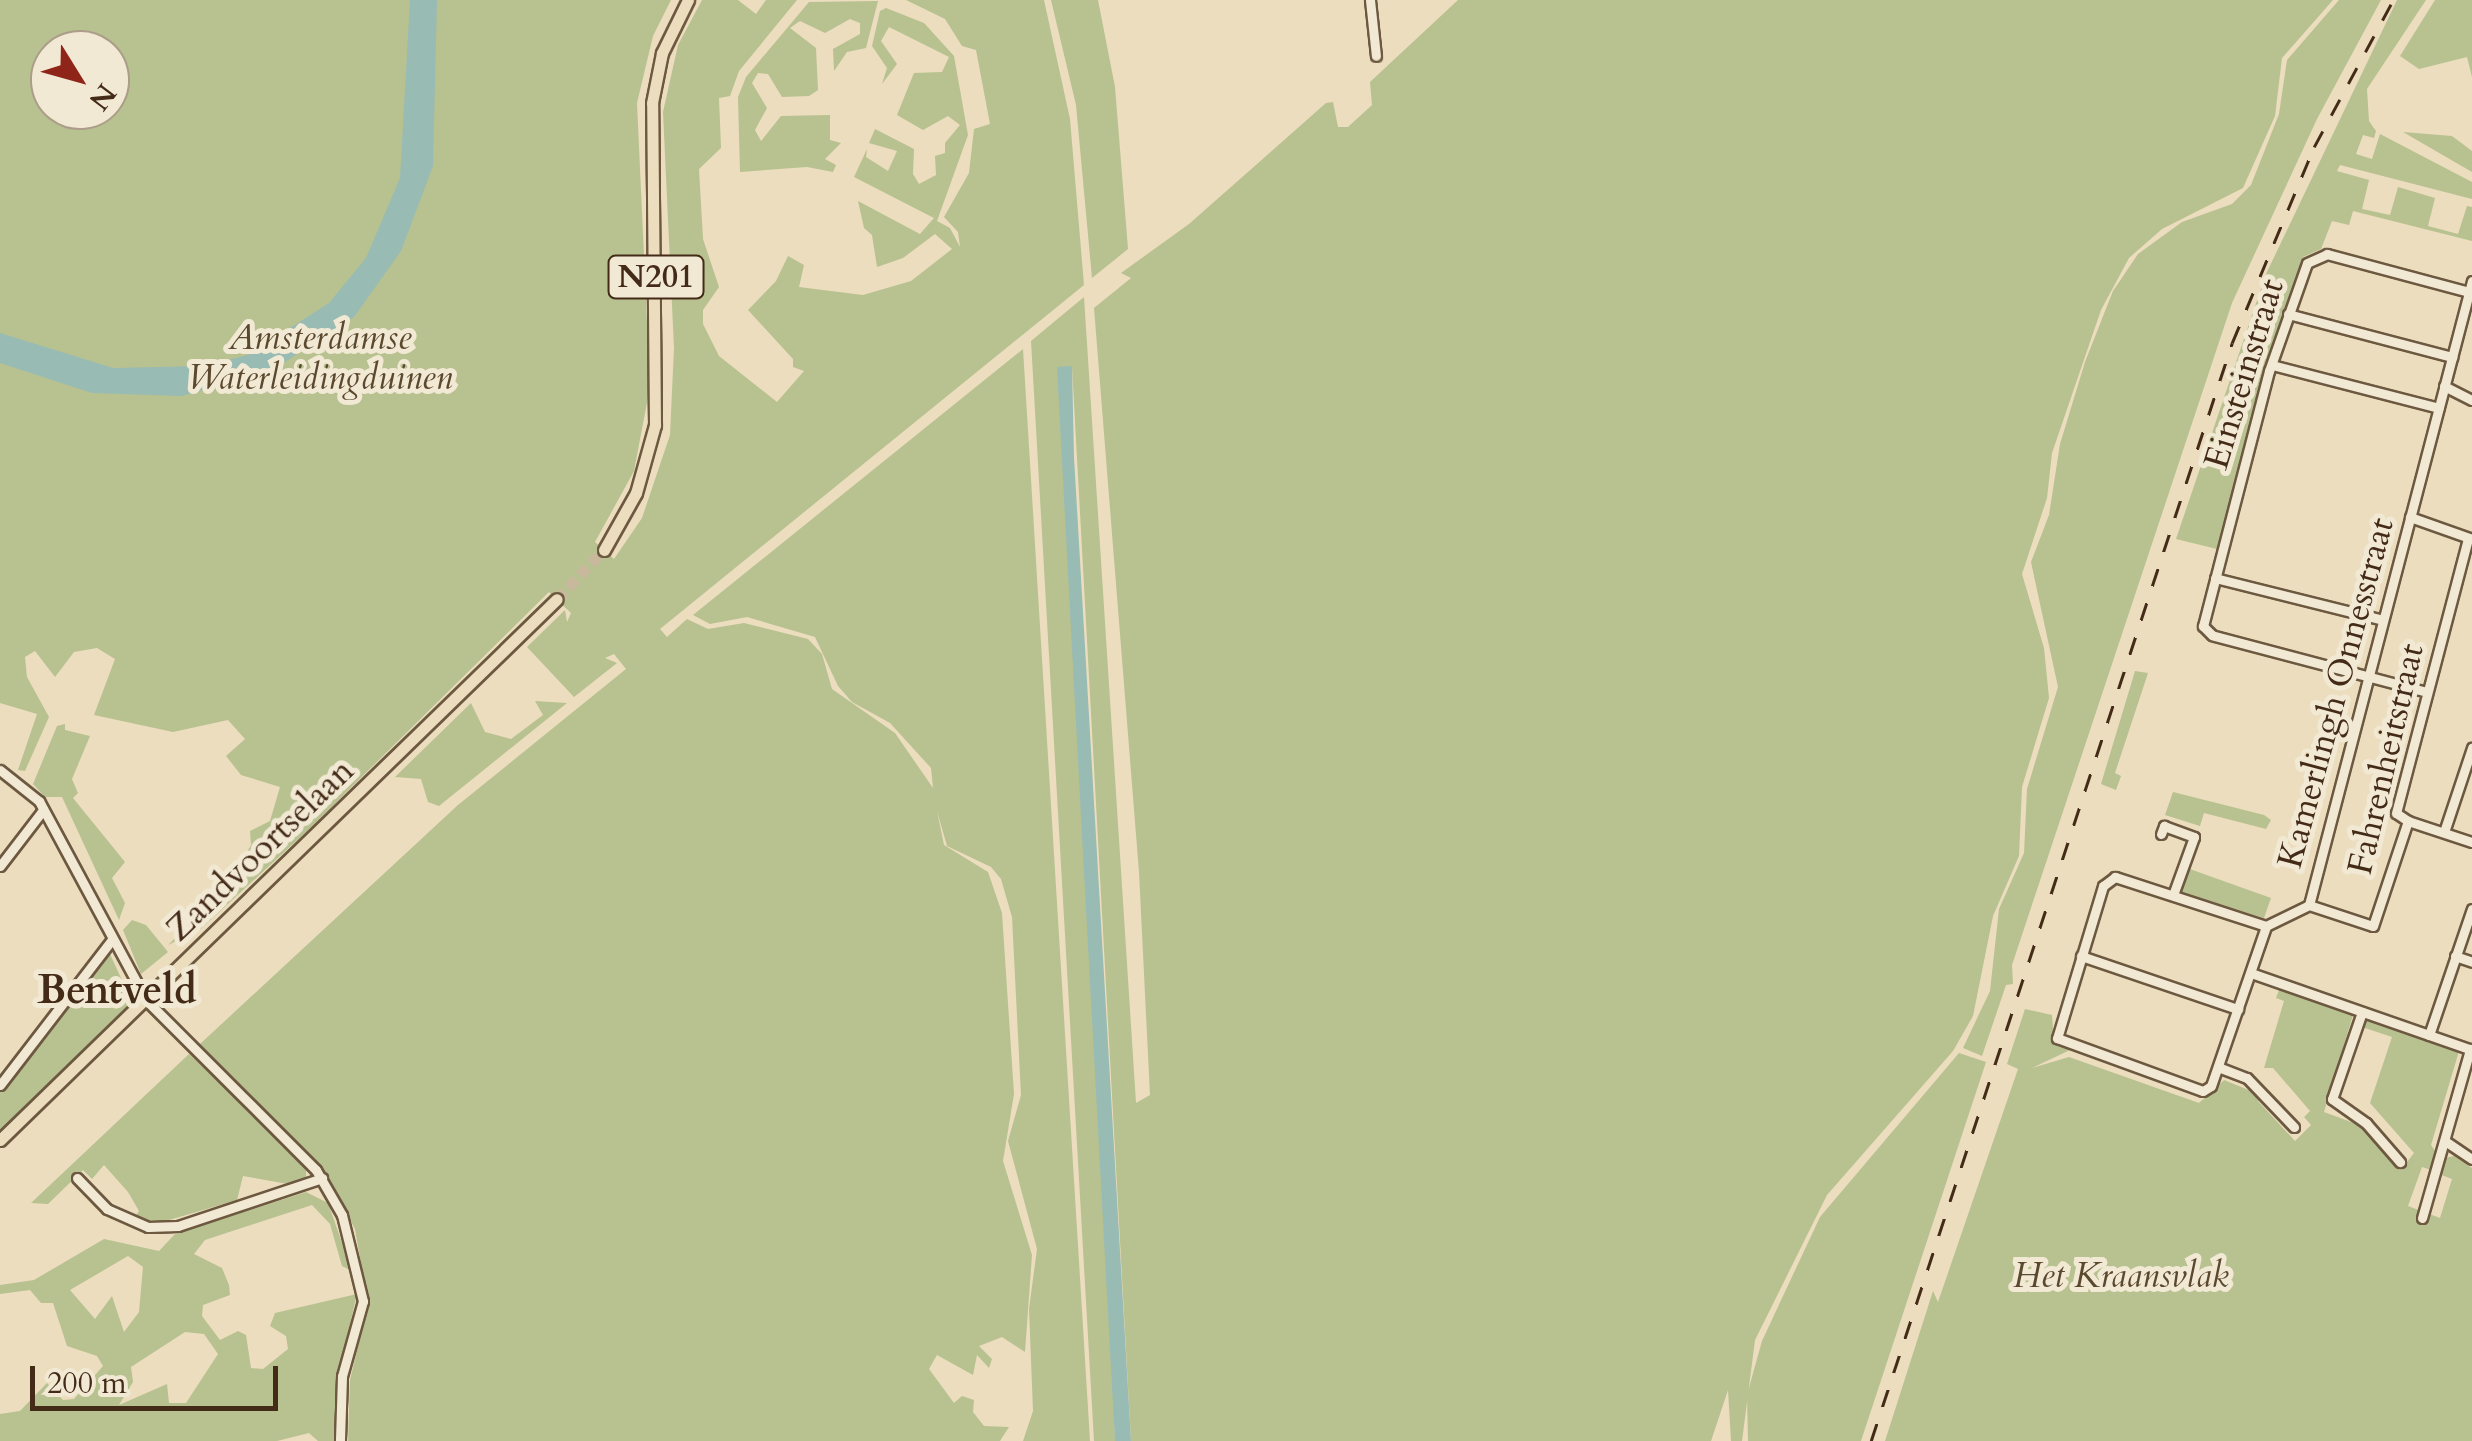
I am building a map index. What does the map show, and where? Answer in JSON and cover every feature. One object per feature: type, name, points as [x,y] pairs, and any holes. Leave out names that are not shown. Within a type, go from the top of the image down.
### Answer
[{"type":"main road","name":"N201","points":[[604,550],[636,494],[654,425],[652,103],[662,54],[688,0]]},
{"type":"main road","name":"Zandvoortselaan","points":[[0,1140],[557,599]]},
{"type":"street","points":[[1370,0],[1376,56]]},
{"type":"street","name":"Einsteinstraat","points":[[2369,675],[2205,632],[2222,550],[2272,364],[2307,263],[2322,254],[2469,292]]},
{"type":"street","name":"Kamerlingh Onnesstraat","points":[[2266,926],[2309,905],[2472,280]]},
{"type":"street","points":[[2288,314],[2452,357]]},
{"type":"street","points":[[2272,364],[2438,408]]},
{"type":"street","points":[[2444,386],[2472,400]]},
{"type":"street","points":[[2410,517],[2470,538]]},
{"type":"street","name":"Fahrenheitstraat","points":[[2309,905],[2373,926],[2408,821],[2396,813],[2470,538]]},
{"type":"street","points":[[2215,578],[2383,620]]},
{"type":"street","points":[[2369,675],[2427,692]]},
{"type":"street","points":[[2444,832],[2472,748]]},
{"type":"street","points":[[0,770],[43,810],[146,1000],[322,1178],[352,1242],[362,1300],[342,1376],[340,1441]]},
{"type":"street","points":[[0,866],[43,810]]},
{"type":"street","points":[[2408,821],[2472,842]]},
{"type":"street","points":[[2160,834],[2164,826],[2194,837],[2173,896]]},
{"type":"street","points":[[2116,877],[2173,896],[2266,926],[2208,1089],[2057,1038],[2103,886],[2116,877]]},
{"type":"street","points":[[2430,1035],[2472,909]]},
{"type":"street","name":"Zandvoortselaan","points":[[0,1086],[111,941]]},
{"type":"street","points":[[2080,956],[2238,1009]]},
{"type":"street","points":[[2456,956],[2472,962]]},
{"type":"street","points":[[2251,973],[2471,1050],[2422,1218]]},
{"type":"street","points":[[2362,1012],[2332,1100],[2366,1123],[2400,1162]]},
{"type":"street","points":[[2218,1068],[2247,1078],[2294,1127]]},
{"type":"street","points":[[2445,1141],[2472,1159]]},
{"type":"street","points":[[77,1178],[107,1209],[148,1227],[178,1226],[322,1178]]},
{"type":"green space","name":"Amsterdamse Waterleidingduinen","points":[[0,0],[671,0],[653,36],[637,103],[650,387],[634,471],[595,542],[614,559],[642,518],[670,435],[674,348],[663,112],[678,45],[702,0],[738,0],[756,14],[766,0],[797,0],[739,71],[730,96],[719,98],[721,148],[699,169],[703,239],[719,287],[703,310],[703,324],[719,356],[777,402],[804,371],[793,367],[793,359],[748,310],[776,281],[788,256],[804,265],[799,287],[863,295],[911,281],[952,249],[935,234],[903,258],[877,267],[872,235],[864,228],[858,201],[920,234],[934,218],[854,177],[867,149],[866,157],[888,171],[897,151],[869,143],[875,129],[914,149],[913,174],[919,184],[936,175],[935,156],[945,153],[945,143],[960,125],[948,116],[923,130],[897,115],[914,73],[942,72],[949,57],[889,27],[881,41],[897,64],[882,84],[887,68],[872,46],[880,11],[886,8],[924,23],[954,56],[968,135],[937,221],[950,228],[960,247],[958,232],[944,217],[969,173],[974,129],[990,124],[976,50],[962,46],[945,19],[906,0],[1044,0],[1070,119],[1084,285],[660,629],[667,637],[687,619],[708,629],[744,623],[808,639],[822,654],[832,689],[895,733],[933,788],[931,768],[890,723],[852,702],[838,686],[815,637],[747,617],[710,624],[693,615],[1023,349],[1090,1441],[1023,1441],[1033,1411],[1029,1309],[1037,1249],[1008,1141],[1021,1095],[1012,917],[1001,879],[991,867],[947,846],[937,811],[944,845],[988,872],[1002,913],[1014,1094],[1003,1161],[1032,1255],[1025,1352],[1002,1337],[979,1346],[992,1359],[989,1368],[977,1355],[973,1375],[937,1355],[929,1369],[954,1403],[962,1396],[974,1400],[973,1412],[984,1426],[1009,1427],[1000,1441],[348,1441],[350,1380],[368,1305],[355,1229],[326,1173],[200,1044],[458,805],[626,669],[614,654],[605,658],[617,663],[574,697],[527,647],[565,610],[567,622],[571,613],[549,592],[307,831],[202,928],[168,945],[299,819],[294,815],[236,871],[251,845],[250,831],[270,821],[280,787],[241,775],[226,756],[245,739],[228,720],[173,732],[94,715],[115,659],[97,648],[74,652],[55,677],[35,651],[25,657],[27,677],[49,717],[25,771],[18,770],[37,714],[0,703]]},
{"type":"green space","points":[[1051,0],[1098,0],[1115,87],[1128,249],[1092,278],[1076,105]]},
{"type":"green space","points":[[1458,0],[2333,0],[2282,58],[2275,116],[2243,188],[2162,229],[2129,258],[2101,310],[2052,453],[2047,498],[2022,574],[2044,648],[2049,698],[2022,787],[2019,856],[1993,916],[1973,1016],[1953,1051],[1827,1195],[1755,1340],[1742,1441],[1731,1441],[1728,1390],[1711,1441],[1131,1441],[1072,367],[1058,367],[1112,1345],[1115,1441],[1094,1441],[1031,341],[1084,297],[1136,1103],[1150,1095],[1139,872],[1094,308],[1131,278],[1121,273],[1189,224],[1326,103],[1333,102],[1338,127],[1348,127],[1372,105],[1370,82]]},
{"type":"green space","points":[[2339,0],[2381,0],[2317,119],[2232,303],[2012,965],[2013,984],[2006,985],[1982,1056],[1963,1048],[1990,991],[1999,909],[2024,853],[2027,789],[2058,687],[2031,562],[2049,515],[2060,444],[2085,362],[2113,291],[2138,254],[2182,222],[2232,204],[2251,185],[2279,114],[2287,60]]},
{"type":"green space","points":[[2397,0],[2426,0],[2367,89],[2369,121],[2376,131],[2374,138],[2363,135],[2356,154],[2372,159],[2380,134],[2472,182],[2472,199],[2340,165],[2337,171],[2369,180],[2362,209],[2390,215],[2398,187],[2435,198],[2428,226],[2458,234],[2467,206],[2472,207],[2472,241],[2353,211],[2349,225],[2332,221],[2321,249],[2303,257],[2264,371],[2217,549],[2176,539],[2266,274]]},
{"type":"green space","points":[[2435,0],[2472,0],[2472,77],[2467,57],[2419,69],[2400,56]]},
{"type":"green space","points":[[878,1],[866,48],[847,52],[834,71],[833,49],[860,34],[860,23],[850,19],[825,33],[800,21],[790,28],[816,48],[818,90],[809,96],[782,97],[768,74],[758,73],[752,83],[767,108],[755,130],[761,141],[781,116],[830,115],[830,140],[841,143],[825,159],[836,165],[833,172],[807,167],[740,172],[738,97],[746,77],[809,2]]},
{"type":"green space","points":[[2403,132],[2452,136],[2472,151],[2472,172]]},
{"type":"green space","points":[[2135,671],[2148,673],[2115,773],[2121,776],[2116,790],[2101,784]]},
{"type":"green space","points":[[535,701],[567,703],[439,806],[428,802],[421,779],[395,777],[471,703],[485,732],[511,739],[543,715]]},
{"type":"green space","points":[[65,724],[65,730],[90,736],[72,779],[78,793],[73,798],[125,862],[112,878],[125,903],[119,920],[62,797],[45,797],[33,784],[57,726]]},
{"type":"green space","points":[[2173,792],[2271,820],[2266,829],[2204,813],[2200,826],[2165,815]]},
{"type":"green space","points":[[2187,868],[2271,898],[2264,918],[2180,892]]},
{"type":"green space","points":[[132,920],[146,925],[168,952],[141,974],[123,930]]},
{"type":"green space","points":[[109,952],[132,1002],[0,1133],[0,1090]]},
{"type":"green space","name":"Het Kraansvlak","points":[[2279,990],[2353,1015],[2324,1112],[2362,1126],[2401,1170],[2414,1153],[2370,1103],[2392,1037],[2362,1027],[2368,1020],[2459,1051],[2431,1145],[2439,1157],[2434,1171],[2422,1167],[2408,1206],[2440,1218],[2452,1179],[2439,1174],[2445,1158],[2454,1156],[2472,1168],[2472,1441],[1885,1441],[1933,1291],[1938,1302],[2018,1069],[2007,1064],[2025,1009],[2052,1015],[2054,1041],[2070,1050],[2032,1068],[2069,1057],[2199,1103],[2224,1080],[2261,1095],[2258,1101],[2295,1141],[2311,1125],[2304,1117],[2310,1111],[2273,1068],[2264,1068],[2284,1001],[2276,998]]},
{"type":"green space","points":[[1959,1053],[1986,1062],[1861,1441],[1748,1441],[1747,1395],[1762,1341],[1820,1217]]},
{"type":"green space","points":[[189,1054],[274,1134],[306,1168],[306,1177],[288,1184],[243,1176],[237,1200],[159,1223],[135,1217],[139,1211],[128,1192],[104,1165],[92,1179],[83,1170],[48,1204],[31,1203]]},
{"type":"green space","points":[[306,1192],[328,1203],[352,1271],[342,1266],[330,1224],[312,1205],[205,1240],[194,1254],[222,1268],[229,1285],[230,1295],[203,1305],[202,1316],[220,1340],[238,1331],[246,1335],[251,1368],[263,1369],[288,1349],[286,1336],[270,1326],[275,1313],[357,1294],[339,1372],[336,1441],[318,1441],[309,1433],[277,1441],[0,1441],[0,1414],[20,1411],[47,1383],[63,1400],[74,1399],[103,1366],[97,1356],[67,1346],[53,1303],[41,1303],[30,1290],[0,1294],[0,1285],[34,1280],[104,1239],[159,1251],[175,1234]],"holes":[[[128,1256],[143,1267],[139,1312],[124,1332],[112,1296],[95,1319],[70,1290]],[[185,1332],[204,1334],[218,1354],[186,1403],[169,1403],[167,1384],[119,1405],[133,1382],[131,1367]]]},
{"type":"water","points":[[410,0],[437,0],[433,166],[401,251],[354,317],[268,373],[181,396],[92,393],[0,363],[0,333],[113,368],[204,366],[248,355],[329,303],[366,258],[400,178]]},
{"type":"water","points":[[1072,366],[1131,1441],[1115,1441],[1057,367]]},
{"type":"tunnel","points":[[557,599],[604,550]]},
{"type":"railway","points":[[1871,1441],[2232,343],[2314,147],[2393,0]]},
{"type":"district","name":"Bentveld","points":[[117,991]]}]
